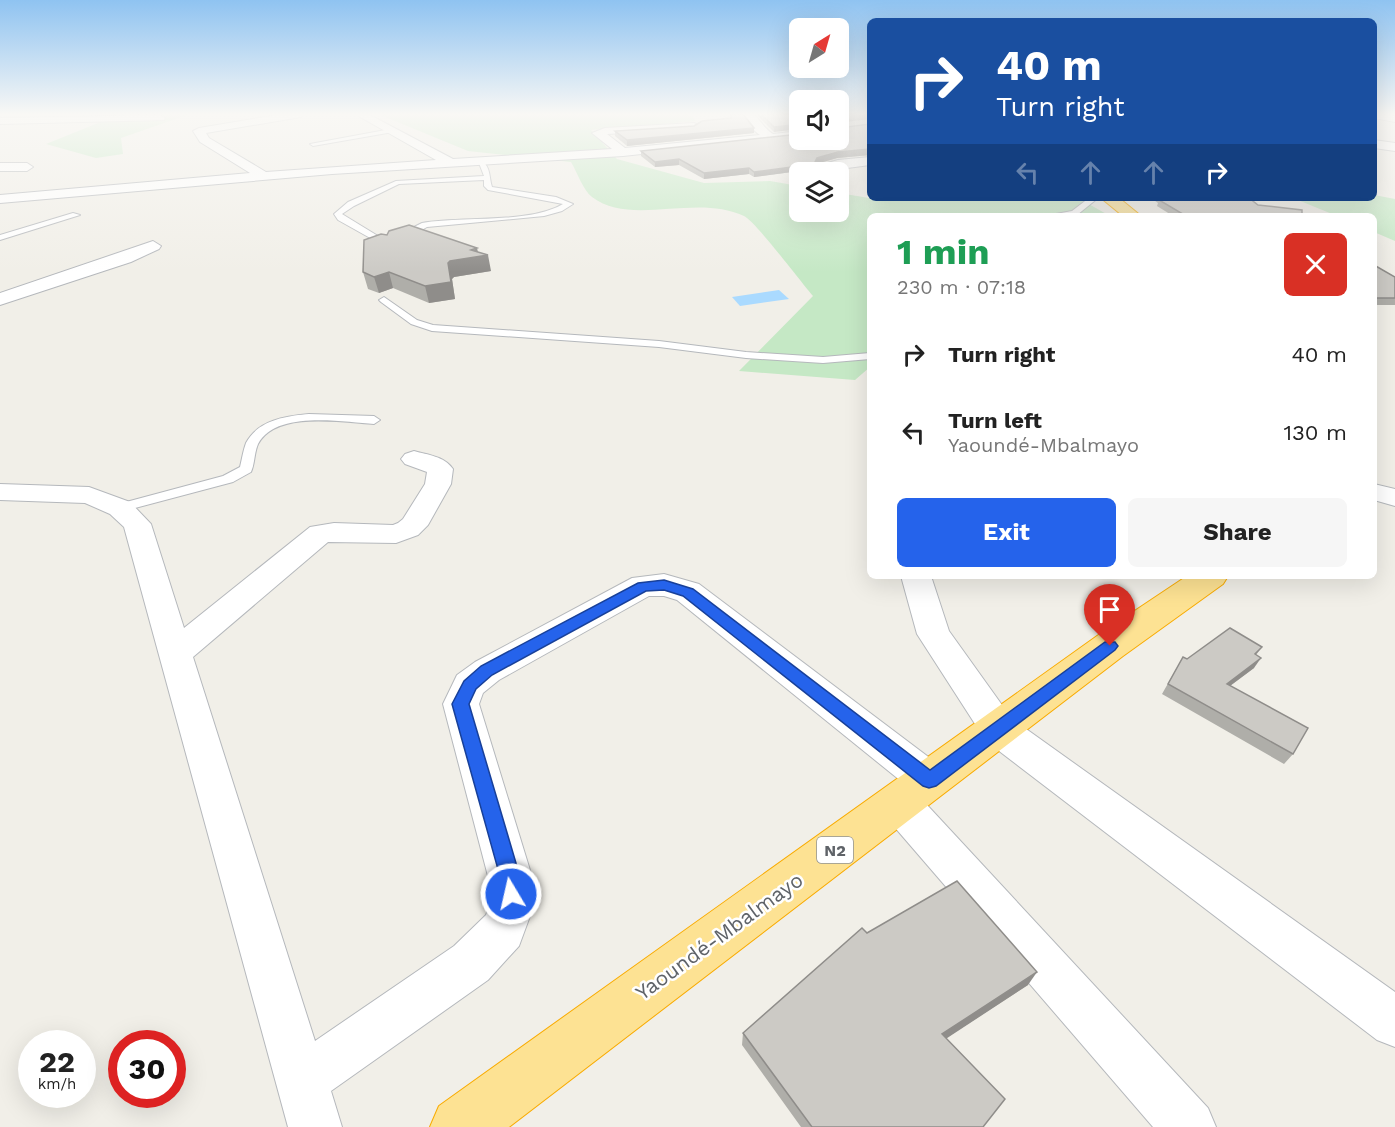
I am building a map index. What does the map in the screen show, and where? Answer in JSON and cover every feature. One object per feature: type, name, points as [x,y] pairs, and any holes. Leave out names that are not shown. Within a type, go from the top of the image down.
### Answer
[{"type":"highway","points":[[1113,201],[1130,213]]},
{"type":"highway","name":"Yaoundé-Mbalmayo","points":[[460,1127],[1110,646],[1207,579]]},
{"type":"street","points":[[0,167],[27,167]]},
{"type":"street","points":[[248,167],[265,177]]},
{"type":"street","points":[[0,199],[415,167]]},
{"type":"street","points":[[0,299],[125,258],[153,246]]},
{"type":"street","points":[[9,279],[35,288]]},
{"type":"street","points":[[177,653],[310,539],[320,534],[334,532],[396,534],[414,525],[438,484],[440,469],[430,463],[414,459]]},
{"type":"street","points":[[0,492],[89,495],[120,508],[137,524],[177,653],[315,1127]]},
{"type":"street","points":[[1377,493],[1395,498]]},
{"type":"street","points":[[917,579],[934,634],[999,730],[1395,1022]]},
{"type":"street","points":[[301,1081],[471,963],[503,930],[511,908],[511,880],[460,704],[470,685],[487,671],[643,586],[664,585],[688,592],[914,792],[1189,1127]]},
{"type":"lane","points":[[429,240],[414,233],[415,230],[432,224],[557,210],[569,204],[556,199],[490,189],[487,186],[488,178],[483,167]]},
{"type":"lane","points":[[388,246],[338,214],[351,204],[398,182],[488,178]]},
{"type":"lane","points":[[1074,213],[1090,201]]},
{"type":"lane","points":[[0,238],[76,215]]},
{"type":"lane","points":[[384,300],[414,322],[432,328],[669,345],[746,355],[823,360],[867,356]]},
{"type":"lane","points":[[120,508],[228,479],[246,469],[252,442],[272,425],[286,419],[374,420]]},
{"type":"green space","points":[[573,167],[645,167],[704,183],[770,181],[789,184],[789,222],[849,222],[849,195],[867,198],[867,201],[1083,201],[1105,213],[867,213],[867,370],[855,380],[739,371],[813,296],[768,240],[744,216],[725,210],[705,208],[625,209],[608,205],[589,194]]},
{"type":"green space","points":[[1377,196],[1395,199],[1395,241],[1377,233],[1377,213],[1330,213],[1300,201],[1377,201]]},
{"type":"water","points":[[779,290],[789,299],[740,306],[732,297]]},
{"type":"building","points":[[693,167],[789,167],[754,172],[749,168],[704,173]]},
{"type":"building","points":[[1161,201],[1253,201],[1258,205],[1302,210],[1302,213],[1181,213]]},
{"type":"building","points":[[409,225],[477,248],[471,250],[488,255],[450,261],[448,263],[451,282],[425,286],[389,272],[374,277],[363,272],[364,240],[381,234],[387,235],[389,231]]},
{"type":"building","points":[[1377,267],[1395,277],[1395,298],[1377,298]]},
{"type":"building","points":[[1230,628],[1262,647],[1255,654],[1261,658],[1227,684],[1308,728],[1293,754],[1168,684],[1183,657],[1187,659]]},
{"type":"building","points":[[957,881],[1037,972],[942,1034],[1005,1099],[983,1127],[812,1127],[743,1033],[862,928],[867,933]]},
{"type":"route","points":[[511,894],[511,880],[460,704],[470,685],[487,671],[643,586],[664,585],[688,592],[929,780],[1110,646]]}]
